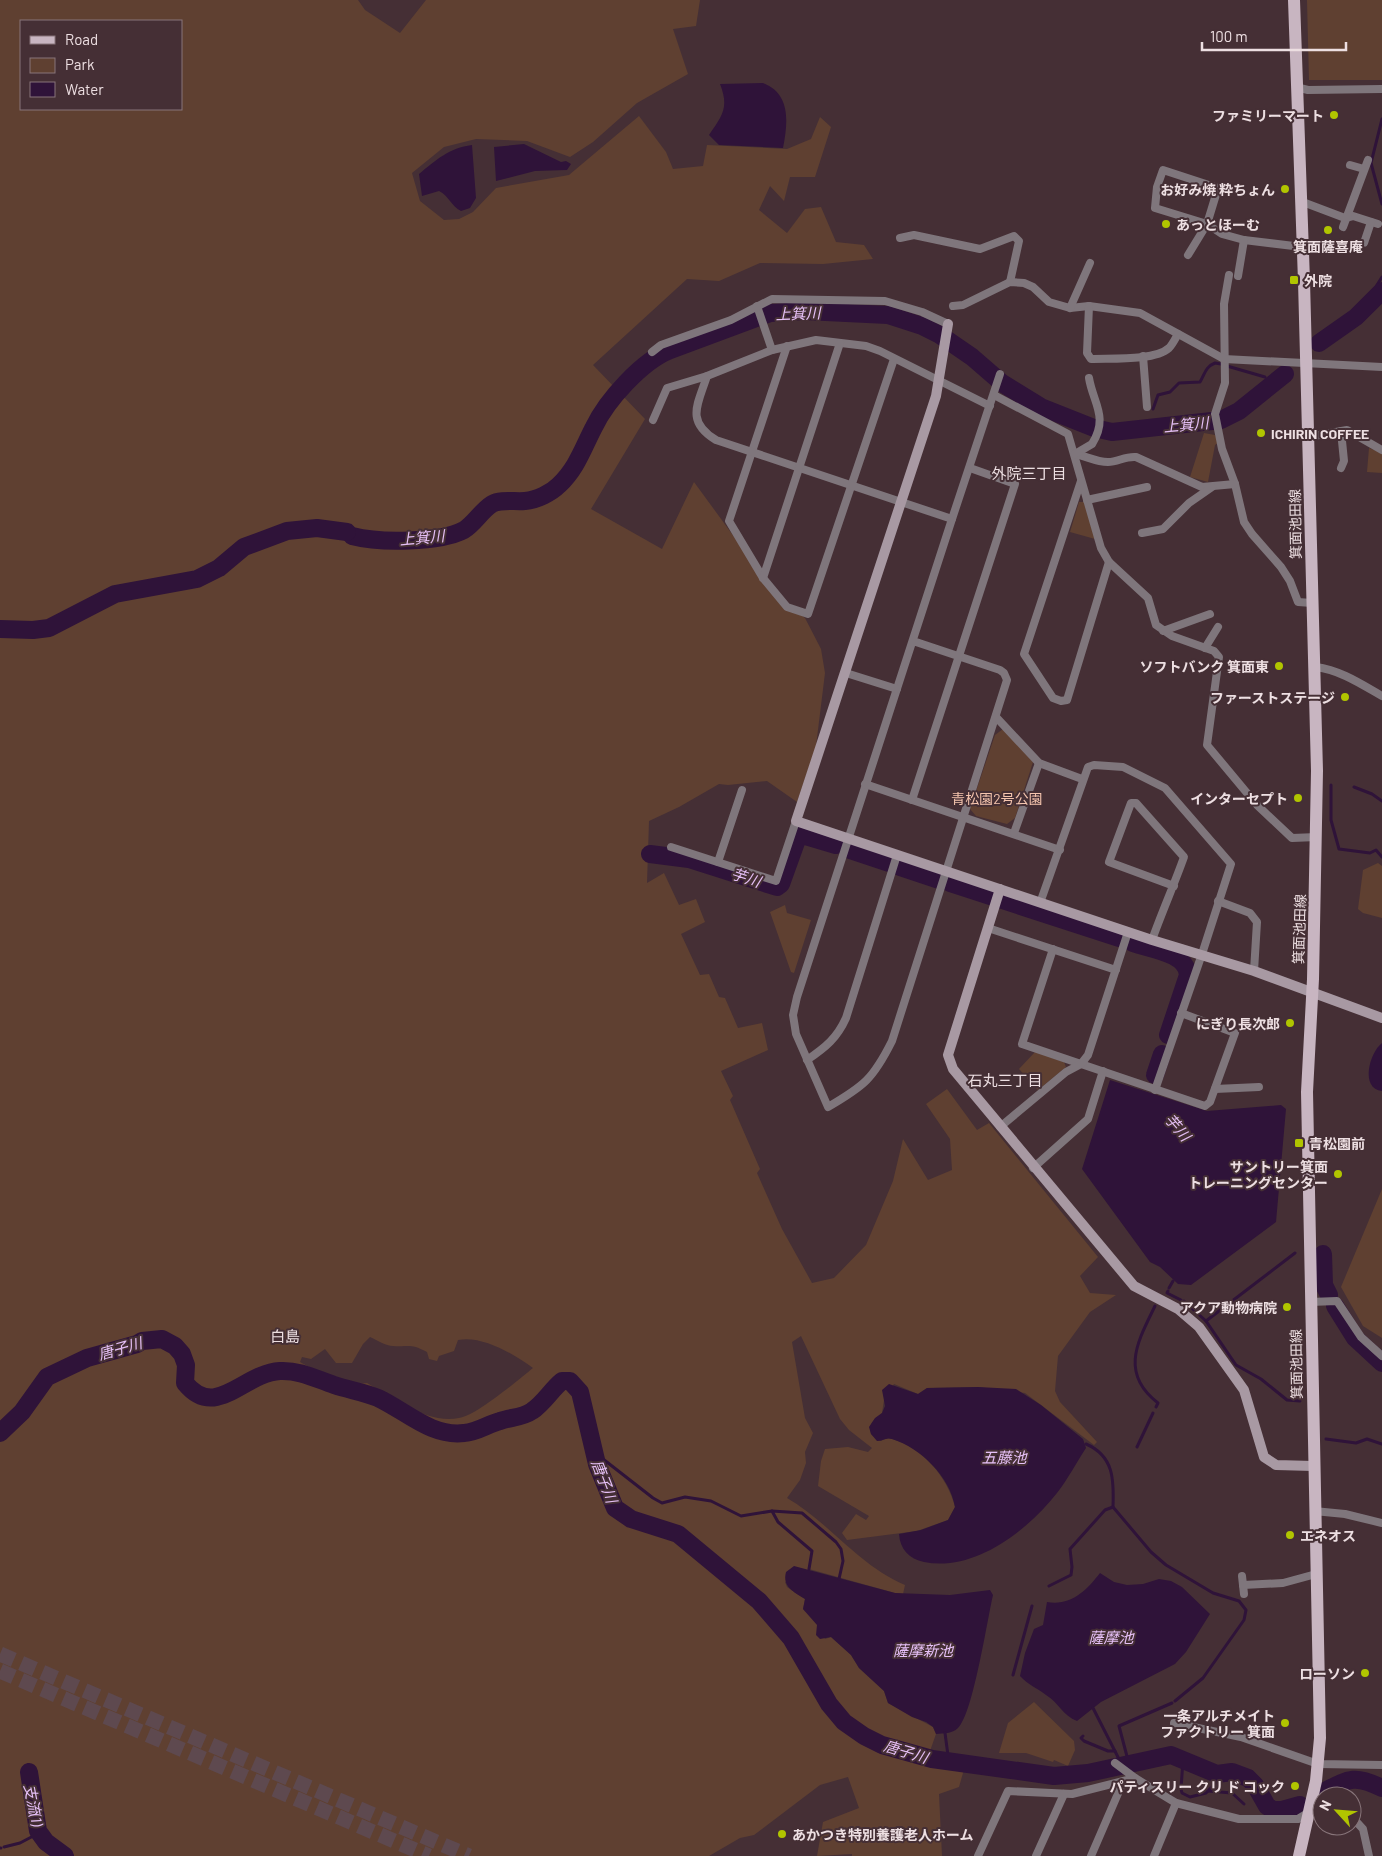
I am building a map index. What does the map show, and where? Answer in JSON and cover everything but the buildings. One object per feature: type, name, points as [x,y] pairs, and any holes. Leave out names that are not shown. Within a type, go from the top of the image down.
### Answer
[{"type":"main road","name":"箕面池田線","points":[[1294,0],[1312,603],[1316,667],[1317,837],[1307,1092],[1313,1466],[1320,1692],[1317,1786]]},
{"type":"main road","name":"箕面池田線","points":[[1299,1856],[1312,1821]]},
{"type":"street","points":[[1296,87],[1308,90],[1382,89]]},
{"type":"street","points":[[1343,227],[1368,160]]},
{"type":"street","points":[[1350,165],[1364,169]]},
{"type":"street","points":[[1188,255],[1207,224],[1218,188],[1163,170],[1157,187],[1156,208],[1207,224],[1222,234],[1244,240],[1302,247]]},
{"type":"street","points":[[1300,201],[1345,218],[1353,216],[1375,223],[1364,243]]},
{"type":"street","points":[[900,238],[914,235],[980,249],[1014,236],[1019,241],[1010,282]]},
{"type":"street","points":[[1238,276],[1244,240]]},
{"type":"street","points":[[1070,308],[1090,263]]},
{"type":"street","points":[[1228,276],[1224,304],[1225,383],[1215,414],[1222,449],[1235,484],[1240,510],[1252,534],[1281,567],[1290,581],[1298,602],[1312,603]]},
{"type":"street","points":[[952,306],[963,305],[1010,282],[1033,287],[1049,302],[1070,308],[1089,306],[1140,314],[1224,359],[1305,361],[1382,366]]},
{"type":"street","points":[[652,352],[662,346],[731,320],[758,308],[772,299],[885,301],[922,312],[947,333],[940,381],[846,673],[776,881],[671,847]]},
{"type":"street","points":[[1089,306],[1087,353],[1089,358],[1143,356],[1168,349],[1178,334]]},
{"type":"street","points":[[758,308],[772,350]]},
{"type":"street","points":[[653,420],[667,388],[707,376],[772,350],[816,340],[866,346],[990,406]]},
{"type":"street","points":[[763,578],[840,343]]},
{"type":"street","points":[[787,346],[729,521],[763,578],[787,608],[808,614],[894,358]]},
{"type":"street","points":[[1143,356],[1147,407]]},
{"type":"street","points":[[707,376],[695,412],[697,422],[706,434],[716,440],[952,519]]},
{"type":"street","points":[[912,641],[1000,670],[1006,676],[1006,683],[892,1041],[880,1066],[860,1088],[828,1108],[796,1034],[793,1015],[797,997],[847,838],[952,519],[970,468],[999,378]]},
{"type":"street","points":[[1075,454],[1092,444],[1097,430],[1100,408],[1089,378]]},
{"type":"street","points":[[994,395],[1067,433],[1075,454],[1101,548],[1109,562],[1148,598],[1156,625],[1163,631],[1214,651],[1219,657],[1206,746],[1257,805],[1292,838],[1317,837]]},
{"type":"street","points":[[1308,437],[1347,430],[1382,450]]},
{"type":"street","points":[[1341,432],[1344,461],[1341,468]]},
{"type":"street","points":[[1075,454],[1101,462],[1111,462],[1126,456],[1136,457],[1198,486],[1212,487],[1235,484]]},
{"type":"street","points":[[912,800],[1015,484],[970,468]]},
{"type":"street","points":[[1081,481],[1024,654],[1053,698],[1061,702],[1067,700],[1109,562]]},
{"type":"street","points":[[1087,500],[1146,487]]},
{"type":"street","points":[[1142,533],[1164,529],[1189,503],[1212,487]]},
{"type":"street","points":[[1163,631],[1210,614]]},
{"type":"street","points":[[1205,648],[1218,627]]},
{"type":"street","points":[[1316,667],[1328,668],[1382,696]]},
{"type":"street","points":[[846,673],[897,688]]},
{"type":"street","points":[[996,717],[1039,763],[1082,779]]},
{"type":"street","points":[[1014,833],[1039,763]]},
{"type":"street","points":[[1040,903],[1060,850],[1082,779],[1088,767],[1094,765],[1123,768],[1165,788],[1231,864],[1155,1090]]},
{"type":"street","points":[[865,784],[1060,850]]},
{"type":"street","points":[[718,862],[742,790]]},
{"type":"street","points":[[1152,940],[1163,907],[1174,886],[1184,857],[1136,803],[1131,803],[1109,862],[1174,886]]},
{"type":"street","points":[[796,821],[945,871],[998,896],[1040,903],[1152,940],[1202,954],[1382,1018]]},
{"type":"street","points":[[808,1060],[833,1040],[846,1018],[897,855]]},
{"type":"street","points":[[998,896],[948,1056],[953,1070],[1033,1168],[1134,1286],[1178,1309],[1199,1327],[1244,1390],[1264,1457],[1276,1465],[1313,1466]]},
{"type":"street","points":[[1218,901],[1250,913],[1258,922],[1254,971]]},
{"type":"street","points":[[988,928],[1116,970]]},
{"type":"street","points":[[1000,1127],[1066,1072],[1081,1064],[1088,1055],[1128,932]]},
{"type":"street","points":[[1053,949],[1022,1044],[1205,1106],[1210,1102],[1235,1033],[1181,1013]]},
{"type":"street","points":[[1033,1168],[1088,1119],[1102,1071]]},
{"type":"street","points":[[1215,1089],[1259,1087]]},
{"type":"street","points":[[1310,1302],[1337,1301],[1361,1337],[1382,1356]]},
{"type":"street","points":[[1314,1511],[1345,1514],[1382,1523]]},
{"type":"street","points":[[1244,1594],[1243,1580],[1283,1583],[1316,1574]]},
{"type":"street","points":[[1174,1723],[1241,1737],[1318,1764],[1382,1765]]},
{"type":"street","points":[[1115,1763],[1135,1778],[1176,1803],[1239,1819],[1298,1819],[1312,1812]]},
{"type":"street","points":[[978,1856],[1008,1791],[1064,1794],[1135,1778]]},
{"type":"street","points":[[1091,1856],[1123,1782]]},
{"type":"street","points":[[1036,1856],[1064,1794]]},
{"type":"street","points":[[1154,1856],[1176,1803]]},
{"type":"street","points":[[1362,1828],[1369,1856]]},
{"type":"green space","points":[[0,0],[358,0],[365,10],[400,33],[426,0],[700,0],[696,26],[673,29],[688,74],[637,103],[593,142],[570,157],[527,141],[476,139],[444,147],[412,173],[420,201],[444,220],[459,219],[473,212],[496,188],[569,175],[639,116],[666,152],[673,169],[703,166],[707,145],[787,149],[811,139],[820,117],[831,127],[815,177],[790,177],[784,201],[770,186],[759,210],[787,233],[805,209],[821,207],[836,242],[864,245],[873,259],[823,264],[760,263],[719,281],[687,279],[593,365],[645,419],[591,509],[662,549],[694,482],[773,590],[805,618],[821,649],[825,673],[816,746],[797,802],[767,781],[728,785],[719,784],[679,807],[649,821],[647,883],[664,873],[679,905],[696,899],[705,922],[681,934],[700,975],[709,974],[719,997],[725,998],[738,1028],[762,1023],[768,1050],[721,1071],[733,1096],[730,1100],[760,1169],[757,1173],[782,1229],[812,1283],[834,1278],[866,1245],[893,1181],[903,1139],[928,1180],[952,1170],[950,1139],[926,1104],[947,1089],[977,1130],[989,1123],[1098,1257],[1080,1276],[1090,1293],[1116,1295],[1090,1312],[1058,1356],[1055,1391],[1060,1402],[1097,1442],[1094,1445],[1025,1393],[978,1387],[927,1388],[918,1394],[894,1384],[884,1400],[882,1413],[871,1424],[871,1434],[881,1441],[887,1438],[899,1441],[921,1454],[939,1473],[946,1484],[955,1507],[948,1520],[917,1531],[847,1540],[842,1533],[856,1514],[866,1520],[869,1516],[818,1486],[821,1461],[825,1449],[848,1447],[868,1452],[872,1448],[849,1430],[840,1419],[801,1336],[792,1342],[805,1418],[813,1433],[805,1452],[806,1463],[800,1480],[787,1498],[817,1519],[858,1555],[888,1577],[905,1585],[903,1594],[895,1593],[809,1569],[785,1582],[787,1587],[805,1599],[803,1609],[818,1625],[825,1639],[831,1637],[851,1655],[859,1668],[884,1691],[888,1703],[933,1727],[936,1734],[930,1751],[961,1760],[963,1773],[959,1787],[939,1794],[942,1856],[852,1856],[852,1854],[817,1856],[823,1822],[859,1808],[848,1777],[820,1785],[754,1835],[740,1838],[709,1856],[0,1856]],"holes":[[[370,1337],[384,1344],[417,1347],[427,1352],[429,1359],[437,1361],[439,1356],[454,1351],[458,1340],[477,1340],[497,1347],[533,1368],[476,1411],[459,1418],[447,1419],[423,1414],[367,1383],[358,1384],[341,1381],[324,1375],[300,1362],[302,1357],[311,1359],[325,1349],[336,1363],[352,1363],[363,1344]]]},
{"type":"green space","points":[[1307,0],[1382,0],[1382,80],[1309,80]]},
{"type":"green space","points":[[1204,433],[1215,435],[1219,442],[1215,445],[1208,482],[1190,477]]},
{"type":"green space","points":[[1369,448],[1382,453],[1382,473],[1367,472]]},
{"type":"green space","points":[[1079,502],[1084,502],[1095,539],[1070,532]]},
{"type":"green space","name":"青松園2号公園","points":[[1003,729],[1033,762],[1015,818],[1007,824],[976,816],[970,809],[995,735]]},
{"type":"green space","points":[[1378,863],[1382,866],[1382,918],[1363,913],[1358,909],[1363,870]]},
{"type":"green space","points":[[785,905],[787,913],[811,920],[794,973],[791,972],[770,912]]},
{"type":"green space","points":[[1035,1052],[1064,1062],[1066,1067],[1038,1090],[1019,1069]]},
{"type":"green space","points":[[1382,1189],[1382,1338],[1363,1326],[1341,1287]]},
{"type":"green space","points":[[1034,1702],[1074,1741],[1075,1750],[1068,1766],[1054,1760],[1053,1762],[1026,1753],[999,1753],[1008,1723]]},
{"type":"water","points":[[763,83],[779,94],[783,102],[786,128],[783,148],[719,145],[709,135],[723,111],[724,99],[720,84]]},
{"type":"water","points":[[524,144],[561,162],[566,161],[571,164],[567,170],[535,171],[496,181],[494,147]]},
{"type":"water","points":[[472,145],[476,198],[470,208],[461,211],[439,191],[422,196],[419,174],[437,159],[456,149]]},
{"type":"water","points":[[1382,1043],[1382,1091],[1375,1089],[1371,1084],[1369,1070],[1373,1054]]},
{"type":"water","points":[[1110,1080],[1207,1111],[1281,1105],[1286,1109],[1276,1222],[1191,1285],[1178,1284],[1160,1267],[1150,1262],[1082,1169]]},
{"type":"water","name":"五藤池","points":[[889,1384],[918,1394],[927,1388],[978,1387],[1016,1389],[1041,1405],[1083,1439],[1086,1448],[1061,1488],[1045,1507],[1016,1534],[981,1554],[962,1561],[943,1563],[919,1561],[903,1549],[899,1534],[921,1530],[948,1520],[955,1507],[952,1496],[941,1475],[923,1457],[903,1443],[890,1439],[877,1441],[871,1434],[869,1427],[875,1418],[882,1413],[885,1406],[882,1390]]},
{"type":"water","name":"薩摩新池","points":[[794,1566],[895,1593],[950,1595],[990,1590],[993,1595],[974,1687],[964,1719],[956,1730],[936,1734],[933,1727],[926,1722],[912,1717],[888,1703],[884,1691],[859,1668],[851,1655],[831,1637],[820,1639],[816,1635],[817,1625],[803,1609],[805,1599],[790,1588],[786,1582],[786,1572]]},
{"type":"water","name":"薩摩池","points":[[1100,1573],[1114,1582],[1127,1585],[1143,1584],[1159,1579],[1171,1581],[1182,1587],[1210,1614],[1186,1652],[1175,1664],[1101,1702],[1077,1721],[1068,1716],[1050,1698],[1020,1676],[1025,1653],[1034,1629],[1043,1625],[1047,1602],[1063,1602],[1077,1596]]},
{"type":"waterway","points":[[1382,119],[1371,163],[1382,204]]},
{"type":"waterway","points":[[1381,292],[1377,285],[1382,277]]},
{"type":"waterway","name":"上箕川","points":[[1319,343],[1356,317],[1382,291]]},
{"type":"waterway","name":"上箕川","points":[[352,536],[393,541],[440,537],[464,530],[488,507],[496,502],[539,498],[556,488],[571,472],[607,405],[626,382],[648,363],[670,350],[770,313],[805,311],[888,315],[922,326],[940,335],[972,357],[1002,383],[1041,407],[1094,428],[1112,432],[1221,420],[1239,411],[1285,374]]},
{"type":"waterway","points":[[1153,409],[1158,395],[1170,392],[1179,383],[1200,382],[1209,367],[1215,363],[1221,364]]},
{"type":"waterway","points":[[1227,366],[1265,377]]},
{"type":"waterway","name":"上箕川","points":[[1272,379],[1277,381]]},
{"type":"waterway","name":"上箕川","points":[[0,629],[33,630],[49,628],[115,594],[197,579],[219,568],[244,547],[287,531],[317,528],[347,532]]},
{"type":"waterway","points":[[1331,785],[1331,820],[1339,849],[1370,853],[1376,850],[1382,857]]},
{"type":"waterway","points":[[1354,787],[1372,794],[1382,801]]},
{"type":"waterway","name":"芋川","points":[[650,854],[689,859],[777,887],[781,884],[799,834],[836,845]]},
{"type":"waterway","name":"芋川","points":[[850,850],[889,863]]},
{"type":"waterway","name":"芋川","points":[[900,867],[939,880]]},
{"type":"waterway","name":"芋川","points":[[950,883],[1119,938]]},
{"type":"waterway","name":"芋川","points":[[1133,943],[1175,957],[1186,968],[1188,975],[1168,1035]]},
{"type":"waterway","name":"芋川","points":[[1155,1075],[1162,1054]]},
{"type":"waterway","points":[[1206,1321],[1295,1253]]},
{"type":"waterway","name":"芋川","points":[[1323,1254],[1324,1285],[1329,1295]]},
{"type":"waterway","points":[[1169,1288],[1173,1281]]},
{"type":"waterway","points":[[1168,1291],[1167,1293],[1181,1300]]},
{"type":"waterway","points":[[1184,1301],[1206,1321],[1236,1365],[1261,1379],[1287,1400],[1300,1401]]},
{"type":"waterway","points":[[1155,1306],[1138,1344],[1135,1368],[1146,1392],[1158,1403],[1156,1407]]},
{"type":"waterway","name":"芋川","points":[[1335,1306],[1355,1338],[1382,1363]]},
{"type":"waterway","name":"唐子川","points":[[0,1433],[22,1412],[47,1377],[87,1358],[142,1341],[162,1339],[175,1346],[182,1354],[186,1365],[185,1383],[196,1393],[208,1397],[230,1392],[267,1374],[280,1371],[294,1372],[373,1396],[419,1422],[441,1431],[452,1433],[474,1431],[496,1422],[528,1413],[536,1408],[562,1381],[570,1381],[580,1392],[597,1464],[615,1508],[631,1519],[678,1534],[759,1601],[791,1638],[829,1704],[844,1722],[864,1736],[882,1745],[932,1759],[1054,1776],[1088,1773],[1171,1755],[1217,1774],[1232,1772],[1248,1778],[1255,1785],[1267,1806],[1273,1810],[1282,1810],[1300,1805]]},
{"type":"waterway","points":[[1137,1447],[1153,1413]]},
{"type":"waterway","points":[[1326,1439],[1356,1443],[1367,1439],[1382,1444]]},
{"type":"waterway","points":[[1086,1444],[1095,1449],[1107,1462],[1112,1478],[1113,1507]]},
{"type":"waterway","points":[[594,1452],[662,1503],[685,1497],[711,1501],[741,1516],[772,1511],[802,1513],[836,1542],[841,1549],[843,1561],[839,1579]]},
{"type":"waterway","points":[[1049,1586],[1071,1575],[1070,1549],[1105,1510],[1113,1507],[1151,1552],[1166,1565],[1213,1593],[1239,1601],[1246,1610],[1244,1620],[1203,1678],[1175,1701]]},
{"type":"waterway","points":[[772,1511],[778,1522],[812,1551],[809,1569]]},
{"type":"waterway","points":[[1013,1675],[1032,1606]]},
{"type":"waterway","points":[[1129,1764],[1119,1726],[1172,1703]]},
{"type":"waterway","points":[[1093,1708],[1122,1765]]},
{"type":"waterway","points":[[945,1733],[949,1763]]},
{"type":"waterway","points":[[1083,1736],[1081,1738],[1084,1741],[1108,1751],[1115,1751]]},
{"type":"waterway","points":[[1183,1760],[1181,1789],[1182,1793],[1190,1797],[1206,1793],[1226,1772]]},
{"type":"waterway","name":"支流(1)","points":[[29,1772],[38,1831],[46,1842],[65,1856]]},
{"type":"waterway","points":[[1335,1786],[1347,1781],[1359,1780],[1382,1788]]},
{"type":"waterway","points":[[1208,1791],[1232,1793],[1244,1804]]},
{"type":"waterway","points":[[4,1847],[20,1843],[39,1833]]},
{"type":"tunnel","points":[[0,1654],[469,1856]]},
{"type":"tunnel","points":[[0,1671],[429,1856]]},
{"type":"place","name":"ファミリーマート","points":[[1334,115]]},
{"type":"place","name":"お好み焼 粋ちょん","points":[[1285,189]]},
{"type":"place","name":"あっとほーむ","points":[[1166,224]]},
{"type":"place","name":"箕面薩喜庵","points":[[1328,230]]},
{"type":"place","name":"外院","points":[[1294,280]]},
{"type":"place","name":"ICHIRIN COFFEE","points":[[1261,433]]},
{"type":"place","name":"ソフトバンク 箕面東","points":[[1279,666]]},
{"type":"place","name":"ファーストステージ","points":[[1345,697]]},
{"type":"place","name":"インターセプト","points":[[1298,798]]},
{"type":"place","name":"にぎり長次郎","points":[[1290,1023]]},
{"type":"place","name":"青松園前","points":[[1299,1143]]},
{"type":"place","name":"サントリー箕面 トレーニングセンター","points":[[1338,1174]]},
{"type":"place","name":"アクア動物病院","points":[[1287,1307]]},
{"type":"place","name":"エネオス","points":[[1290,1535]]},
{"type":"place","name":"ローソン","points":[[1365,1673]]},
{"type":"place","name":"一条アルチメイト ファクトリー 箕面","points":[[1285,1723]]},
{"type":"place","name":"パティスリー クリ ド コック","points":[[1295,1786]]},
{"type":"place","name":"あかつき特別養護老人ホーム","points":[[782,1834]]},
{"type":"district","name":"外院三丁目","points":[[1029,473]]},
{"type":"district","name":"石丸三丁目","points":[[1005,1080]]},
{"type":"district","name":"白島","points":[[285,1336]]}]
